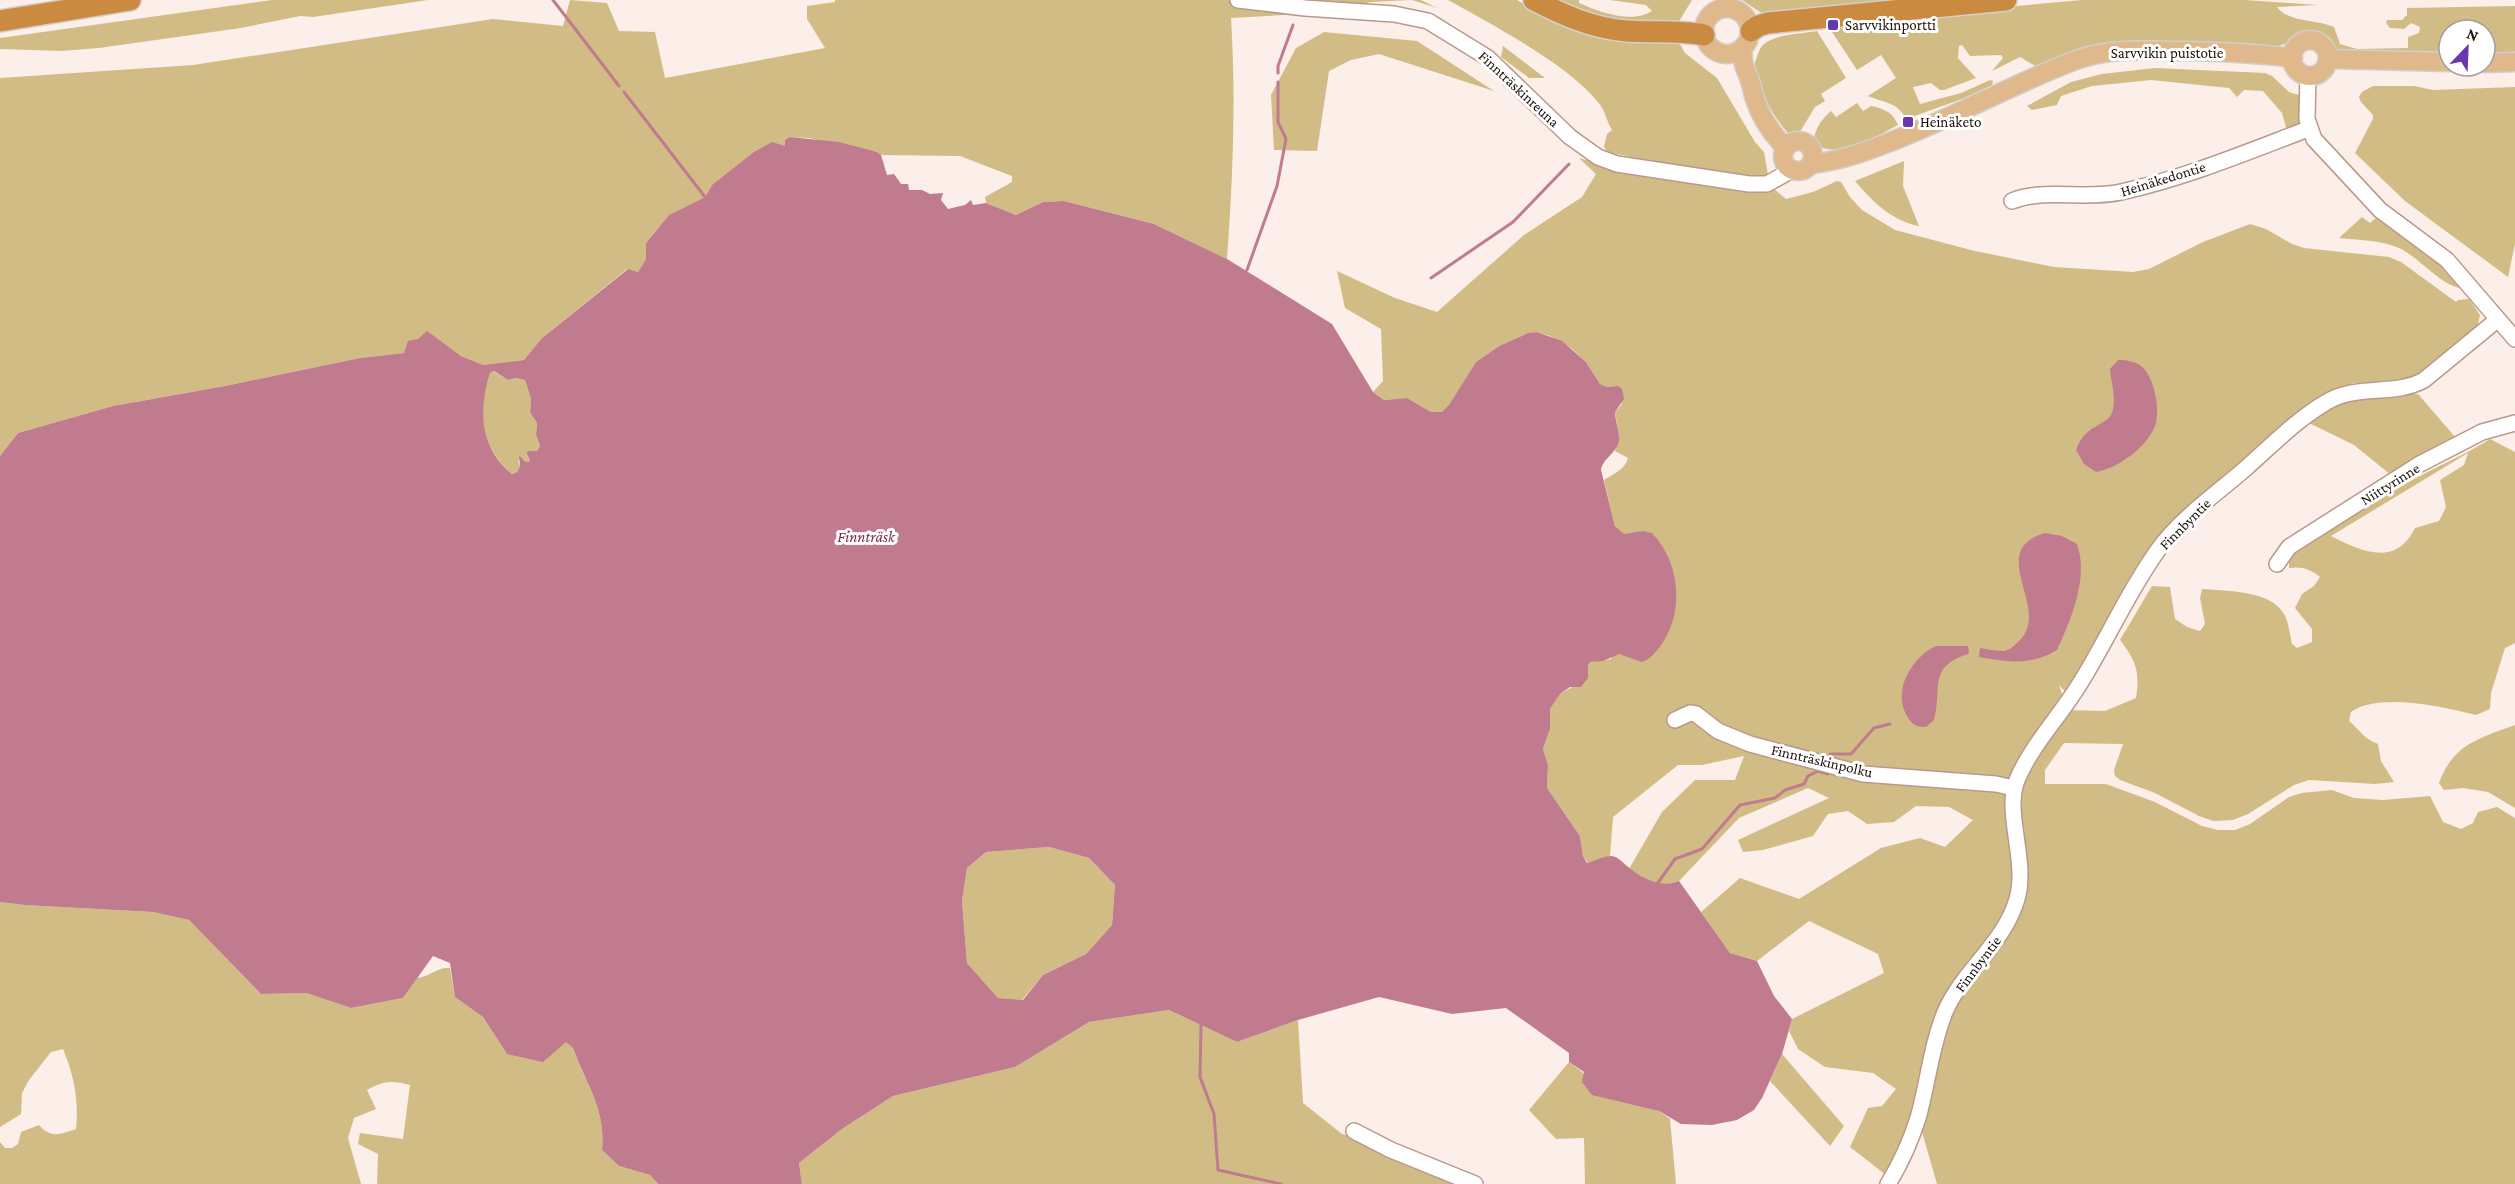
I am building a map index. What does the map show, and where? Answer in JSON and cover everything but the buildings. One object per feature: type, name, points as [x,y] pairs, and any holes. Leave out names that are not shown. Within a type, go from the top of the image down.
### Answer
[{"type":"highway","points":[[0,21],[130,0]]},
{"type":"highway","points":[[1534,0],[1554,11],[1594,26],[1627,31],[1685,31],[1705,28]]},
{"type":"highway","points":[[1747,40],[1768,23],[2007,0]]},
{"type":"main road","points":[[1708,0],[1705,28],[1710,46],[1721,53],[1744,91],[1753,99]]},
{"type":"main road","points":[[1705,28],[1718,9],[1730,4],[1746,17],[1747,40],[1742,59],[1752,88],[1753,99],[1766,125],[1786,148],[1785,163],[1792,170],[1802,171],[1811,164],[1813,153],[1805,143],[1797,142],[1786,148]]},
{"type":"main road","points":[[1721,53],[1733,53],[1747,40]]},
{"type":"main road","points":[[2308,40],[2314,40],[2325,47],[2328,59],[2324,70],[2308,75],[2297,69],[2293,58],[2297,46],[2308,40]]},
{"type":"main road","name":"Sarvvikin puistotie","points":[[1811,164],[1863,153],[1914,133],[2080,58],[2106,52],[2136,50],[2227,52],[2293,58]]},
{"type":"main road","points":[[2328,59],[2437,62]]},
{"type":"main road","points":[[2497,63],[2515,63]]},
{"type":"street","name":"Finnträskinreuna","points":[[1238,0],[1305,8],[1394,14],[1428,21],[1488,58],[1570,138],[1598,157],[1617,164],[1749,184],[1767,184],[1792,170]]},
{"type":"street","points":[[2308,75],[2308,129],[2314,139],[2380,210],[2447,260],[2515,339]]},
{"type":"street","name":"Heinäkedontie","points":[[2012,201],[2026,195],[2083,196],[2119,193],[2186,173],[2308,129]]},
{"type":"street","name":"Finnbyntie","points":[[1885,1183],[1905,1152],[1918,1117],[1939,1029],[1947,1009],[1964,981],[2000,938],[2018,897],[2020,866],[2014,788],[2023,767],[2083,680],[2147,565],[2160,547],[2183,523],[2292,426],[2322,404],[2354,391],[2414,386],[2497,320]]},
{"type":"street","name":"Niittyrinne","points":[[2277,564],[2289,548],[2418,465],[2482,432],[2515,423]]},
{"type":"street","name":"Finnträskinpolku","points":[[1675,720],[1690,713],[1696,714],[1718,731],[1750,744],[1863,774],[1996,784],[2014,788]]},
{"type":"street","points":[[1354,1131],[1391,1150],[1475,1184]]},
{"type":"shaded area","points":[[272,0],[428,0],[313,17],[300,16],[241,28],[99,48],[61,51],[0,49],[0,38]]},
{"type":"shaded area","points":[[570,0],[607,3],[619,31],[655,32],[665,78],[825,48],[807,19],[807,6],[835,2],[835,0],[1412,0],[1371,2],[1318,13],[1231,18],[1233,138],[1227,259],[1154,224],[1064,201],[1043,202],[1016,215],[986,203],[985,197],[1012,182],[1012,176],[960,156],[881,155],[877,152],[809,138],[790,137],[785,147],[712,185],[705,197],[669,215],[646,243],[646,259],[638,272],[627,269],[541,339],[524,360],[483,365],[461,356],[427,332],[404,353],[360,358],[113,406],[18,433],[0,456],[0,78],[193,65],[493,19],[563,26]]},
{"type":"shaded area","points":[[1412,0],[1421,0],[1437,8]]},
{"type":"shaded area","points":[[1448,0],[1517,0],[1545,16],[1677,39],[1685,53],[1717,78],[1755,142],[1764,152],[1768,175],[1766,179],[1705,173],[1608,152],[1604,147],[1607,134],[1612,130],[1600,104],[1584,87],[1548,59]]},
{"type":"shaded area","points":[[1545,0],[1579,0],[1579,3],[1596,10],[1625,17],[1644,15],[1652,11],[1646,5],[1610,0],[1692,0],[1678,23],[1621,26]]},
{"type":"shaded area","points":[[1742,0],[1919,0],[1776,15],[1763,14]]},
{"type":"shaded area","points":[[2082,0],[2245,0],[2318,5],[2277,7],[2288,16],[2334,27],[2340,44],[2357,49],[2408,48],[2408,37],[2419,33],[2420,27],[2411,23],[2404,29],[2390,28],[2386,23],[2387,20],[2402,20],[2407,15],[2407,8],[2515,6],[2515,56],[2497,56],[2497,18],[2437,18],[2437,55],[2338,50],[2322,36],[2304,33],[2290,42],[2272,48],[2037,67],[2020,57],[1992,71],[2003,58],[2001,55],[1970,56],[1962,45],[1959,46],[1958,58],[1976,78],[1944,90],[1940,90],[1931,83],[1913,87],[1920,104],[1961,93],[1990,80],[1993,81],[1992,85],[1962,99],[1906,119],[1895,106],[1868,96],[1896,78],[1881,55],[1857,70],[1832,32],[1839,30],[1843,24]]},
{"type":"shaded area","points":[[1817,31],[1846,78],[1821,94],[1825,101],[1815,107],[1798,135],[1790,135],[1768,104],[1757,84],[1753,70],[1760,50],[1768,41]]},
{"type":"shaded area","points":[[1324,32],[1417,41],[1494,91],[1379,54],[1351,60],[1329,71],[1317,151],[1274,150],[1271,95],[1296,48]]},
{"type":"shaded area","points":[[1503,46],[1545,78],[1529,78],[1501,57]]},
{"type":"shaded area","points":[[2155,68],[2265,73],[2272,76],[2289,92],[2302,96],[2300,125],[2287,131],[2282,113],[2263,91],[2244,90],[2237,97],[2229,88],[2151,80],[2092,86],[2061,96],[2057,105],[2032,110],[2027,106],[2071,82],[2102,74]]},
{"type":"shaded area","points":[[2373,86],[2414,86],[2433,90],[2515,87],[2515,244],[2508,277],[2405,201],[2355,153],[2373,119],[2373,115],[2359,97],[2362,92]]},
{"type":"shaded area","points":[[1857,103],[1863,111],[1871,106],[1887,111],[1898,125],[1869,140],[1846,148],[1825,149],[1815,145],[1816,131],[1831,111],[1836,117]]},
{"type":"shaded area","points":[[1579,158],[1613,167],[1757,191],[1774,189],[1786,199],[1813,192],[1837,181],[1841,182],[1850,197],[1862,210],[1895,230],[1975,251],[2054,267],[2133,272],[2149,269],[2203,242],[2250,224],[2266,229],[2304,248],[2389,257],[2401,262],[2456,302],[2469,299],[2480,315],[2477,329],[2417,376],[2397,382],[2354,383],[2336,388],[2319,397],[2296,414],[2177,519],[2068,694],[2059,685],[2066,706],[2065,710],[2105,711],[2136,698],[2136,667],[2120,640],[2152,586],[2170,587],[2175,619],[2187,627],[2200,631],[2205,624],[2200,598],[2202,589],[2236,592],[2260,597],[2279,607],[2285,616],[2292,644],[2297,648],[2312,642],[2312,629],[2295,608],[2302,594],[2314,586],[2320,577],[2306,569],[2289,568],[2289,557],[2293,552],[2381,497],[2490,439],[2515,452],[2515,643],[2505,648],[2491,693],[2490,709],[2476,715],[2412,703],[2394,702],[2363,706],[2351,712],[2349,721],[2366,737],[2378,744],[2381,761],[2394,782],[2375,784],[2309,780],[2294,785],[2248,814],[2233,820],[2213,821],[2155,793],[2120,780],[2115,776],[2114,770],[2123,744],[2064,743],[2045,770],[2045,784],[2106,784],[2155,802],[2202,826],[2218,830],[2235,830],[2250,824],[2289,797],[2302,793],[2332,790],[2354,798],[2383,800],[2430,796],[2443,822],[2461,829],[2473,823],[2478,812],[2497,807],[2515,818],[2515,1184],[1937,1184],[1918,1118],[1886,1175],[1850,1147],[1868,1108],[1882,1106],[1896,1089],[1873,1073],[1825,1067],[1798,1049],[1789,1031],[1792,1019],[1884,973],[1878,954],[1809,921],[1757,961],[1730,953],[1701,912],[1740,878],[1799,899],[1881,848],[1920,838],[1945,847],[1973,820],[1949,807],[1916,806],[1894,822],[1867,824],[1848,811],[1828,814],[1813,836],[1763,850],[1743,852],[1738,840],[1829,798],[1808,788],[1739,818],[1679,881],[1659,884],[1629,869],[1662,812],[1695,780],[1735,780],[1744,756],[1702,765],[1678,765],[1613,817],[1610,856],[1588,863],[1583,856],[1580,836],[1547,788],[1548,765],[1543,749],[1550,729],[1550,709],[1560,694],[1588,678],[1590,662],[1611,659],[1623,534],[1615,526],[1604,480],[1621,469],[1628,458],[1615,451],[1619,438],[1615,412],[1622,404],[1618,386],[1607,387],[1600,384],[1586,362],[1571,348],[1550,336],[1537,332],[1528,333],[1499,346],[1476,362],[1449,406],[1442,412],[1431,412],[1407,398],[1384,400],[1373,392],[1383,381],[1381,329],[1345,308],[1337,271],[1395,298],[1437,312],[1524,235],[1582,197],[1596,174]],"holes":[[[2468,453],[2464,465],[2440,480],[2446,507],[2439,521],[2415,528],[2398,548],[2378,553],[2366,551],[2331,536]]]},
{"type":"shaded area","points":[[1904,161],[1903,186],[1919,226],[1900,220],[1884,210],[1855,181]]},
{"type":"shaded area","points":[[2362,217],[2370,223],[2376,218],[2410,240],[2447,269],[2461,288],[2446,282],[2407,252],[2392,245],[2339,238]]},
{"type":"shaded area","points":[[493,371],[508,380],[516,378],[525,380],[531,399],[530,412],[537,423],[536,435],[540,446],[537,451],[526,454],[530,460],[528,462],[518,460],[520,466],[517,472],[512,474],[493,452],[484,428],[483,402],[490,373]]},
{"type":"shaded area","points":[[2398,393],[2418,394],[2456,438],[2391,475],[2354,445],[2305,421],[2340,400]]},
{"type":"shaded area","points":[[2515,725],[2515,808],[2488,792],[2463,788],[2444,790],[2439,783],[2452,759],[2460,751],[2479,739]]},
{"type":"shaded area","points":[[1049,847],[1089,858],[1115,885],[1112,925],[1086,954],[1043,975],[1022,1000],[998,998],[967,963],[962,901],[967,868],[986,852]]},
{"type":"shaded area","points":[[0,902],[153,912],[189,920],[261,994],[306,993],[351,1008],[403,998],[417,978],[450,968],[455,997],[483,1017],[507,1054],[566,1041],[573,1048],[598,1109],[602,1150],[619,1166],[650,1175],[658,1184],[377,1184],[378,1154],[358,1144],[360,1133],[403,1139],[410,1085],[393,1082],[383,1083],[367,1090],[376,1109],[354,1118],[348,1138],[361,1184],[0,1184],[0,1142],[5,1148],[12,1148],[18,1144],[21,1132],[39,1125],[52,1134],[61,1134],[76,1129],[77,1108],[73,1078],[63,1049],[51,1052],[29,1080],[22,1093],[21,1114],[0,1127]]},
{"type":"shaded area","points":[[1169,1010],[1237,1042],[1298,1020],[1303,1103],[1342,1134],[1466,1184],[802,1184],[799,1163],[842,1129],[893,1096],[1015,1067],[1089,1022]]},
{"type":"shaded area","points":[[1782,1054],[1844,1126],[1830,1146],[1770,1081]]},
{"type":"shaded area","points":[[1569,1062],[1617,1099],[1659,1111],[1670,1119],[1676,1184],[1585,1184],[1584,1138],[1556,1139],[1529,1110]]},
{"type":"water","name":"Finnträsk","points":[[790,137],[839,142],[877,152],[881,155],[887,175],[894,174],[901,184],[908,184],[909,190],[922,190],[930,194],[943,193],[941,200],[948,209],[965,205],[971,200],[973,205],[986,203],[1016,215],[1043,202],[1064,201],[1154,224],[1227,259],[1332,324],[1373,392],[1384,400],[1407,398],[1431,412],[1442,412],[1449,405],[1476,362],[1499,346],[1528,333],[1537,332],[1562,341],[1586,362],[1600,384],[1607,387],[1618,386],[1622,389],[1624,399],[1615,412],[1619,441],[1601,470],[1615,526],[1624,534],[1643,531],[1652,533],[1662,545],[1674,574],[1676,605],[1667,635],[1650,658],[1642,662],[1619,654],[1603,661],[1590,662],[1588,678],[1581,687],[1570,687],[1560,694],[1550,709],[1550,729],[1543,749],[1548,765],[1547,788],[1580,836],[1583,856],[1587,863],[1613,856],[1639,875],[1652,881],[1665,884],[1679,881],[1730,953],[1757,961],[1774,996],[1792,1019],[1782,1054],[1754,1110],[1737,1120],[1712,1125],[1681,1124],[1659,1111],[1592,1095],[1582,1082],[1584,1072],[1569,1062],[1569,1053],[1506,1008],[1452,1014],[1379,997],[1298,1020],[1237,1042],[1169,1010],[1089,1022],[1015,1067],[893,1096],[842,1129],[799,1163],[802,1184],[658,1184],[650,1175],[619,1166],[602,1150],[598,1109],[573,1048],[566,1042],[543,1062],[507,1054],[483,1017],[455,997],[450,963],[433,956],[403,998],[351,1008],[306,993],[261,994],[189,920],[153,912],[0,902],[0,456],[18,433],[113,406],[360,358],[404,353],[408,341],[418,339],[427,331],[461,356],[483,365],[524,360],[541,339],[628,269],[638,272],[646,259],[646,243],[669,215],[705,197],[712,185],[754,152],[772,142],[785,146],[785,140]],"holes":[[[494,371],[508,380],[516,378],[525,380],[531,399],[530,412],[537,423],[536,435],[540,446],[537,451],[526,453],[530,460],[528,462],[519,455],[520,466],[517,472],[512,474],[493,453],[484,428],[486,387],[490,373]],[[1049,847],[1089,858],[1115,885],[1112,925],[1086,954],[1043,975],[1023,1000],[998,998],[967,963],[962,901],[967,868],[986,852]]]},
{"type":"water","points":[[2118,360],[2139,364],[2146,371],[2153,384],[2156,423],[2147,440],[2132,455],[2114,466],[2096,472],[2084,464],[2076,450],[2085,435],[2106,421],[2112,413],[2114,396],[2110,369]]},
{"type":"water","points":[[2045,533],[2062,536],[2077,544],[2080,557],[2080,584],[2077,598],[2057,650],[2028,661],[1979,657],[1980,648],[2004,651],[2010,648],[2019,641],[2027,628],[2029,613],[2019,567],[2020,553],[2028,541]]},
{"type":"water","points":[[1936,646],[1968,646],[1969,651],[1968,654],[1947,665],[1942,672],[1934,720],[1926,727],[1920,727],[1907,716],[1903,706],[1903,685],[1912,666],[1927,651]]},
{"type":"waterway","points":[[553,0],[619,86]]},
{"type":"waterway","points":[[1278,73],[1278,66],[1293,25]]},
{"type":"waterway","points":[[1247,270],[1277,186],[1286,139],[1278,122],[1278,82]]},
{"type":"waterway","points":[[624,92],[705,197]]},
{"type":"waterway","points":[[1431,278],[1513,222],[1569,164]]},
{"type":"waterway","points":[[1830,757],[1830,754],[1851,754],[1874,728],[1890,724]]},
{"type":"waterway","points":[[1657,884],[1675,859],[1702,849],[1740,805],[1775,798],[1785,790],[1804,784],[1808,776],[1818,771],[1828,774]]},
{"type":"waterway","points":[[1201,1025],[1200,1077],[1214,1114],[1218,1170],[1281,1184]]},
{"type":"place","name":"Sarvvikinportti","points":[[1833,25]]},
{"type":"place","name":"Heinäketo","points":[[1908,122]]}]
